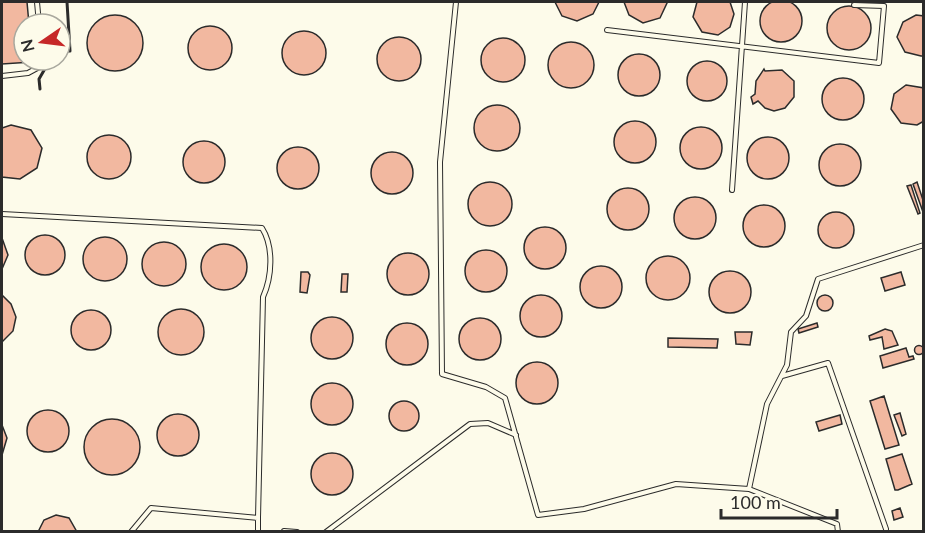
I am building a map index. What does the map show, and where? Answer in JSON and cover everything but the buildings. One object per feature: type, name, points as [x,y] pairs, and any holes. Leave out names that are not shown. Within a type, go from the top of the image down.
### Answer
[{"type":"lane","points":[[456,2],[440,162],[442,374],[486,387],[505,398],[538,515],[584,509],[676,484],[750,489],[837,524],[838,531]]},
{"type":"lane","points":[[732,190],[745,2]]},
{"type":"lane","points":[[607,30],[879,63],[884,6],[854,4]]},
{"type":"lane","points":[[2,76],[30,72]]},
{"type":"lane","points":[[2,214],[262,228],[269,239],[269,262],[268,284],[263,297],[258,531]]},
{"type":"lane","points":[[750,489],[767,404],[787,365],[791,332],[806,316],[818,279],[924,245]]},
{"type":"lane","points":[[782,376],[828,363],[886,529]]},
{"type":"lane","points":[[326,531],[470,424],[488,423],[516,435]]},
{"type":"lane","points":[[131,531],[151,508],[258,518]]},
{"type":"lane","points":[[284,531],[297,531]]},
{"type":"wall","points":[[67,2],[68,12]]},
{"type":"wall","points":[[40,89],[39,79],[43,72]]}]
